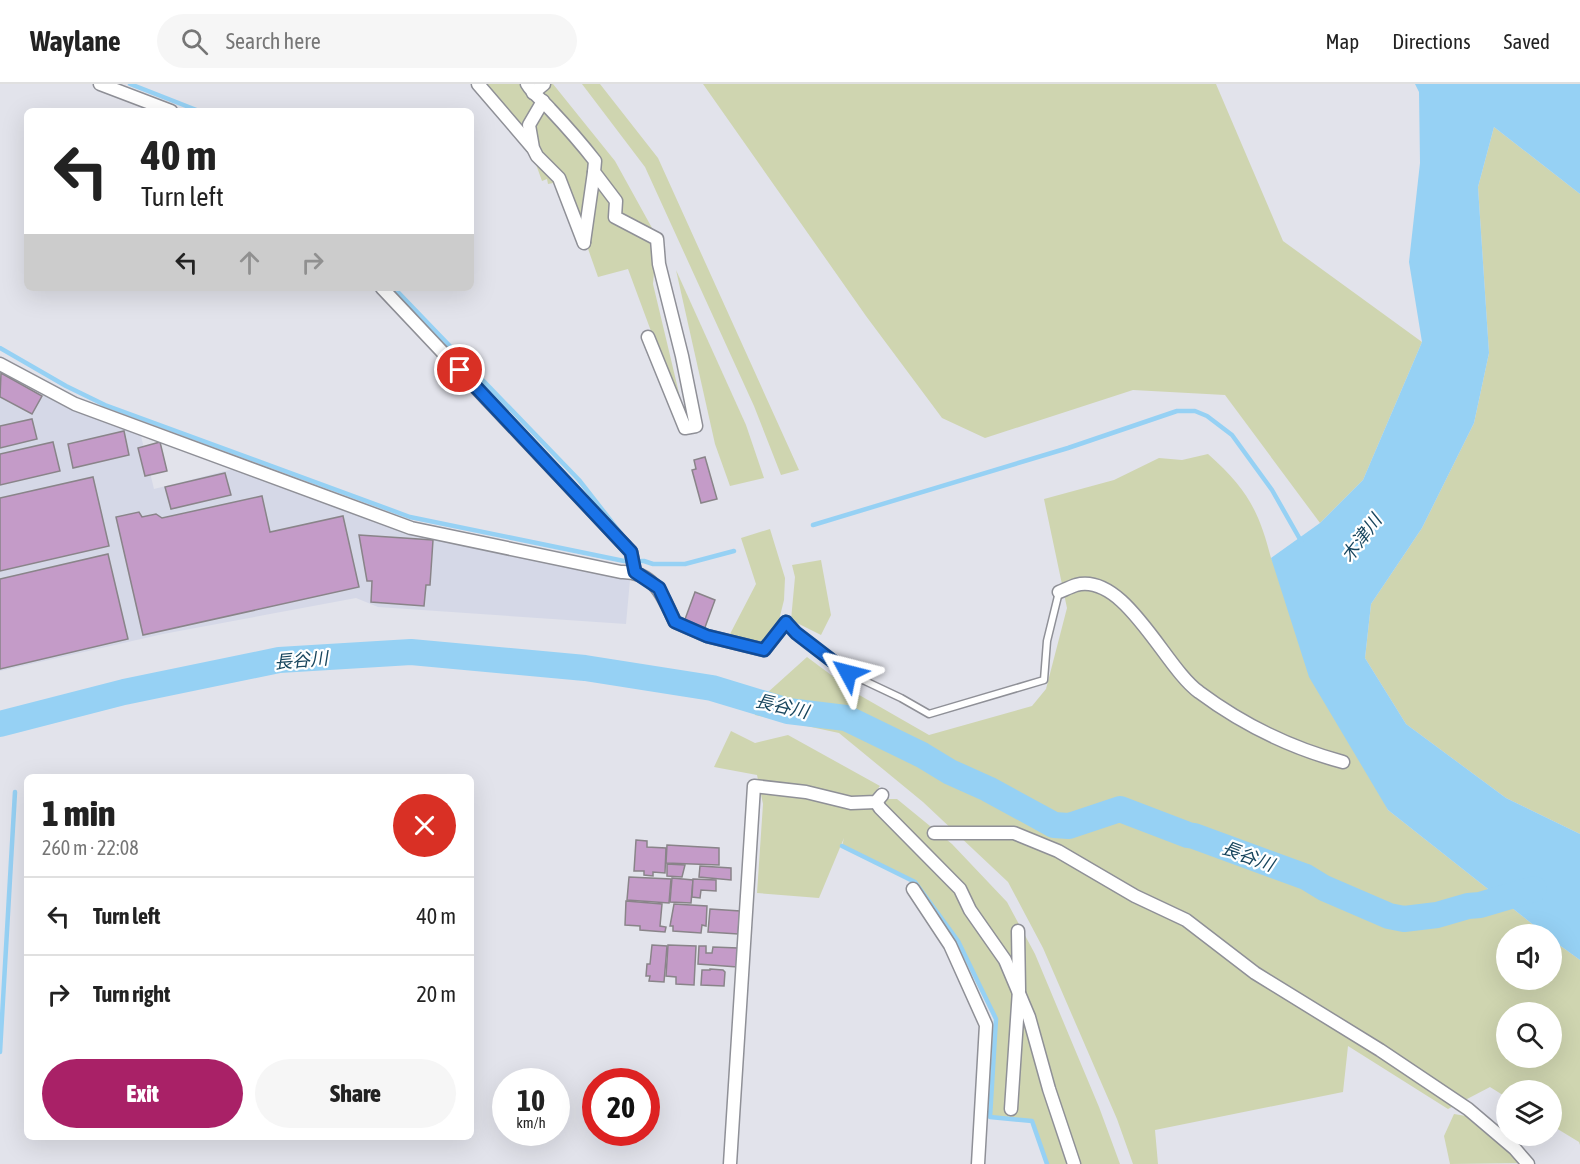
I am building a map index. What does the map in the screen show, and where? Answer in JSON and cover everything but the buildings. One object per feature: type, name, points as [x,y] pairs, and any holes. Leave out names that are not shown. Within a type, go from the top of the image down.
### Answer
[{"type":"street","points":[[100,84],[163,108]]},
{"type":"street","points":[[478,84],[533,148],[537,156],[559,178],[584,243],[595,160],[534,93]]},
{"type":"street","points":[[533,148],[529,125],[534,93],[544,84]]},
{"type":"street","points":[[594,172],[616,201],[615,217],[657,239],[659,264],[682,356],[696,426],[685,428],[648,337]]},
{"type":"street","points":[[385,291],[631,552],[635,572]]},
{"type":"street","points":[[0,364],[75,404],[411,528],[621,572],[635,572],[659,588],[675,622],[707,636],[764,650],[786,622]]},
{"type":"street","points":[[1059,592],[1077,584],[1095,585],[1112,592],[1142,622],[1196,691],[1229,713],[1284,743],[1343,762]]},
{"type":"street","points":[[730,1164],[754,786],[806,792],[851,803],[879,799],[879,808],[960,889],[970,910],[1005,960],[1019,990],[1074,1164]]},
{"type":"street","points":[[934,833],[1014,833],[1058,851],[1135,896],[1186,920],[1255,973],[1380,1050],[1468,1109],[1515,1149],[1528,1164]]},
{"type":"street","points":[[913,889],[950,945],[986,1025],[978,1164]]},
{"type":"street","points":[[1011,1108],[1019,990],[1017,931]]},
{"type":"lane","points":[[786,622],[796,633],[848,673],[929,714],[1044,680],[1047,641],[1059,592]]},
{"type":"shaded area","points":[[0,368],[140,432],[154,489],[237,468],[413,531],[630,580],[626,624],[378,607],[356,598],[163,634],[0,671]]},
{"type":"green space","points":[[481,84],[553,84],[615,161],[657,237],[653,284],[688,431],[628,269],[598,277],[564,181],[548,184],[547,179],[542,181],[533,156]]},
{"type":"green space","points":[[582,84],[600,84],[658,158],[799,470],[781,475],[754,406],[645,167]]},
{"type":"green space","points":[[703,84],[1216,84],[1283,241],[1422,342],[1363,480],[1320,523],[1225,395],[1133,390],[985,438],[942,418],[866,316]]},
{"type":"green space","points":[[1494,127],[1580,194],[1580,834],[1506,798],[1406,724],[1365,658],[1371,604],[1422,528],[1474,423],[1489,353],[1478,187]]},
{"type":"green space","points":[[676,270],[746,425],[764,478],[730,486],[715,444]]},
{"type":"green space","points":[[1208,454],[1241,489],[1261,525],[1271,558],[1388,810],[1532,924],[1496,924],[1496,990],[1562,990],[1562,947],[1580,960],[1580,1145],[1579,1142],[1562,1132],[1562,1080],[1496,1080],[1496,1091],[1490,1087],[1448,1109],[1348,1046],[1343,1092],[1155,1130],[1158,1164],[1133,1164],[1117,1119],[1043,948],[1008,882],[923,802],[839,733],[755,715],[756,703],[807,657],[854,692],[929,735],[1032,706],[1046,689],[1067,608],[1044,499],[1114,480],[1159,458],[1182,460]]},
{"type":"green space","points":[[770,529],[785,578],[784,600],[778,624],[759,645],[730,634],[756,584],[741,538]]},
{"type":"green space","points":[[821,560],[831,615],[821,635],[791,620],[795,577],[792,565]]},
{"type":"green space","points":[[731,731],[755,743],[788,735],[880,786],[869,799],[897,799],[952,844],[1007,902],[1035,954],[1099,1107],[1120,1164],[1047,1164],[1032,1121],[990,1117],[995,1019],[958,941],[915,882],[842,846],[844,838],[819,898],[757,893],[763,804],[757,775],[714,767]]},
{"type":"green space","points":[[1454,1114],[1472,1117],[1496,1137],[1496,1146],[1507,1146],[1520,1163],[1450,1164],[1444,1136]]},
{"type":"water","name":"木津川","points":[[1415,84],[1580,84],[1580,194],[1494,127],[1478,187],[1489,353],[1474,423],[1422,528],[1371,604],[1365,658],[1406,724],[1506,798],[1580,834],[1580,960],[1562,947],[1562,924],[1532,924],[1388,810],[1309,677],[1271,558],[1320,523],[1363,480],[1422,342],[1409,262],[1420,163],[1419,92]]},
{"type":"waterway","points":[[130,84],[191,108]]},
{"type":"waterway","points":[[397,291],[579,480],[622,535]]},
{"type":"waterway","points":[[0,348],[66,386],[105,405],[410,517],[624,561],[685,564],[734,551]]},
{"type":"waterway","points":[[813,525],[1068,448],[1177,411],[1195,411],[1207,416],[1232,435],[1272,490],[1301,541]]},
{"type":"waterway","name":"長谷川","points":[[0,724],[124,692],[279,660],[411,652],[585,668],[712,688],[788,711],[846,718],[922,755],[950,772],[988,789],[1054,825],[1069,826],[1120,809],[1306,877],[1324,888],[1389,916],[1404,919],[1437,915],[1534,889]]},
{"type":"waterway","points":[[0,1052],[15,792]]},
{"type":"waterway","points":[[842,846],[915,882],[958,941],[996,1019],[990,1117],[1032,1121],[1047,1164]]},
{"type":"route","points":[[460,370],[631,552],[635,572],[659,588],[675,622],[707,636],[764,650],[786,622],[796,633],[848,673]]}]
